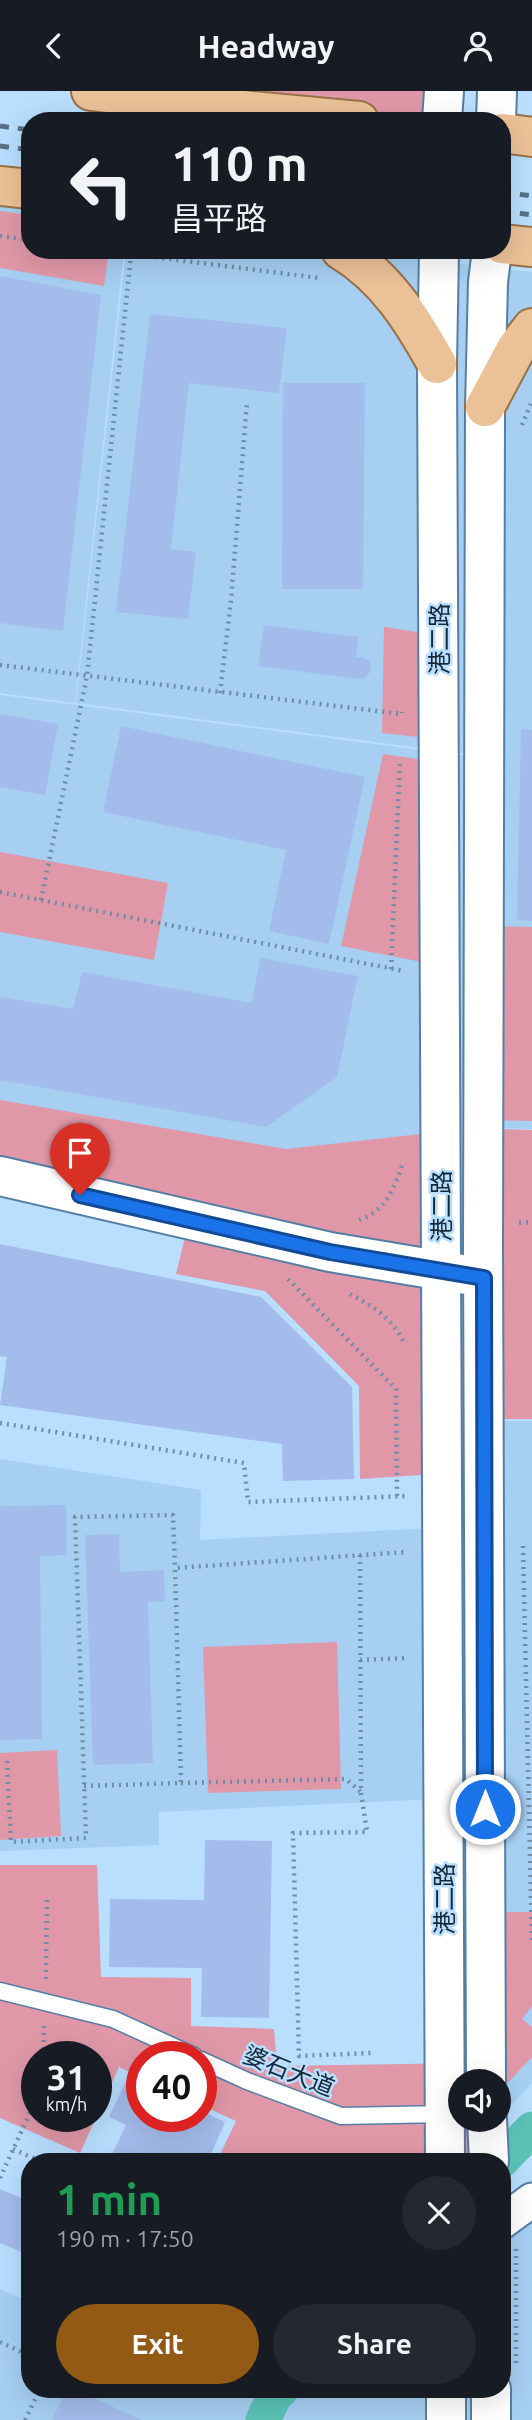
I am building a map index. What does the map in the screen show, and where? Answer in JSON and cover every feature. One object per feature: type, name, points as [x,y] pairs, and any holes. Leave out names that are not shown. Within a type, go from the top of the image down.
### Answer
[{"type":"main road","points":[[91,91],[264,112]]},
{"type":"main road","points":[[253,111],[291,91]]},
{"type":"main road","points":[[511,134],[532,137]]},
{"type":"main road","points":[[0,186],[21,189]]},
{"type":"main road","points":[[511,245],[532,247]]},
{"type":"main road","points":[[332,264],[383,282],[404,309],[437,363]]},
{"type":"main road","points":[[485,407],[516,349],[532,328]]},
{"type":"street","points":[[443,112],[444,91]]},
{"type":"street","points":[[496,112],[497,91]]},
{"type":"street","name":"港二路","points":[[439,259],[437,363],[445,2153]]},
{"type":"street","name":"港二路","points":[[486,2069],[485,407],[491,259]]},
{"type":"street","points":[[0,1176],[330,1252],[484,1278]]},
{"type":"street","points":[[488,2132],[489,2153]]},
{"type":"street","points":[[446,2398],[446,2420]]},
{"type":"street","points":[[491,2420],[498,2398]]},
{"type":"lane","points":[[0,1991],[113,2019],[161,2041]]},
{"type":"lane","name":"婆石大道","points":[[217,2067],[341,2116],[445,2118]]},
{"type":"path","points":[[0,236],[21,239]]},
{"type":"path","points":[[41,900],[87,676],[131,259]]},
{"type":"path","points":[[220,259],[332,264]]},
{"type":"path","points":[[220,693],[231,600],[247,402]]},
{"type":"path","points":[[0,665],[402,714]]},
{"type":"path","points":[[402,700],[402,727]]},
{"type":"path","points":[[0,892],[391,969],[401,754]]},
{"type":"path","points":[[354,1221],[367,1217],[383,1206],[396,1184],[405,1159]]},
{"type":"path","points":[[279,1269],[396,1389],[397,1496]]},
{"type":"path","points":[[275,1276],[300,1282]]},
{"type":"path","points":[[342,1292],[374,1307],[397,1329],[406,1348]]},
{"type":"path","points":[[0,1423],[244,1463],[248,1502],[443,1495]]},
{"type":"path","points":[[7,1761],[11,1842],[86,1838],[75,1517],[173,1515],[181,1783]]},
{"type":"path","points":[[523,1544],[532,1943]]},
{"type":"path","points":[[176,1568],[443,1549]]},
{"type":"path","points":[[360,1555],[361,1793],[368,1832],[293,1833],[299,2056],[372,2053]]},
{"type":"path","points":[[360,1660],[444,1656]]},
{"type":"path","points":[[84,1786],[346,1779],[361,1793]]},
{"type":"path","points":[[0,2178],[21,2132]]},
{"type":"path","points":[[13,2149],[22,2153]]},
{"type":"path","points":[[511,2288],[517,2212]]},
{"type":"path","points":[[0,2342],[21,2351]]},
{"type":"path","points":[[25,2420],[36,2398]]},
{"type":"shaded area","points":[[174,91],[457,91],[452,112],[367,112]]},
{"type":"shaded area","points":[[0,200],[21,204],[21,259],[123,259],[75,703],[0,693]]},
{"type":"shaded area","points":[[0,211],[21,214],[21,259],[108,259],[104,286],[0,268]]},
{"type":"shaded area","points":[[125,259],[426,259],[468,265],[467,754],[76,703]]},
{"type":"shaded area","points":[[473,265],[532,272],[532,1129],[473,1127]]},
{"type":"shaded area","points":[[384,627],[457,638],[455,741],[382,733]]},
{"type":"shaded area","points":[[0,695],[467,756],[467,1281],[0,1176]]},
{"type":"shaded area","points":[[383,754],[459,765],[457,969],[341,946]]},
{"type":"shaded area","points":[[0,852],[168,883],[154,960],[0,932]]},
{"type":"shaded area","points":[[480,926],[532,927],[532,1121],[479,1120]]},
{"type":"shaded area","points":[[0,1100],[286,1149],[457,1130],[458,1273],[0,1169]]},
{"type":"shaded area","points":[[472,1128],[532,1130],[532,1419],[474,1419]]},
{"type":"shaded area","points":[[187,1229],[461,1292],[467,1472],[360,1479],[359,1386],[265,1291],[176,1274]]},
{"type":"shaded area","points":[[475,1421],[532,1421],[532,2083],[511,2105],[511,2069],[497,2069]]},
{"type":"shaded area","points":[[0,1459],[201,1490],[200,1540],[471,1526],[476,1797],[159,1812],[159,1845],[0,1851]]},
{"type":"shaded area","points":[[337,1642],[341,1789],[208,1793],[203,1647]]},
{"type":"shaded area","points":[[57,1750],[61,1836],[0,1840],[0,1753]]},
{"type":"shaded area","points":[[0,1865],[97,1865],[101,1977],[191,1978],[191,2026],[274,2029],[277,2066],[468,2063],[468,2069],[448,2069],[448,2132],[470,2132],[471,2153],[221,2153],[236,2121],[217,2112],[217,2041],[126,2041],[126,2070],[119,2067],[112,2082],[112,2041],[21,2041],[21,2127],[0,2118]]},
{"type":"shaded area","points":[[491,1912],[532,1912],[532,2006],[522,2019],[532,2027],[532,2057],[511,2079],[511,2069],[498,2069]]},
{"type":"shaded area","points":[[32,2132],[90,2132],[80,2153]]},
{"type":"shaded area","points":[[532,2206],[532,2420],[484,2420],[497,2398],[511,2398],[511,2225]]},
{"type":"shaded area","points":[[0,2289],[21,2298],[21,2398],[254,2398],[266,2403],[258,2420],[0,2420]]},
{"type":"shaded area","points":[[279,2398],[477,2398],[477,2420],[268,2420]]},
{"type":"building","points":[[0,276],[101,295],[63,631],[0,623]]},
{"type":"building","points":[[150,314],[287,328],[279,393],[189,383],[171,549],[196,552],[188,619],[116,612]]},
{"type":"building","points":[[283,383],[365,383],[363,589],[282,589]]},
{"type":"building","points":[[264,625],[358,637],[356,657],[369,661],[370,672],[365,678],[359,679],[258,666]]},
{"type":"building","points":[[0,714],[58,724],[45,795],[0,787]]},
{"type":"building","points":[[121,726],[365,777],[329,944],[269,931],[286,850],[103,812]]},
{"type":"building","points":[[521,729],[532,730],[532,921],[517,920]]},
{"type":"building","points":[[260,958],[358,976],[337,1077],[266,1127],[0,1080],[0,997],[73,1009],[82,972],[252,1003]]},
{"type":"building","points":[[0,1244],[261,1297],[352,1387],[354,1479],[283,1481],[282,1444],[0,1405],[7,1357],[0,1356]]},
{"type":"building","points":[[66,1505],[67,1555],[40,1556],[42,1739],[0,1740],[0,1506]]},
{"type":"building","points":[[119,1534],[120,1572],[164,1570],[165,1601],[148,1602],[153,1763],[93,1765],[85,1535]]},
{"type":"building","points":[[205,1840],[272,1841],[269,2018],[201,2017],[202,1968],[109,1967],[110,1899],[204,1900]]},
{"type":"building","points":[[126,2081],[126,2125],[112,2118],[112,2111]]},
{"type":"building","points":[[217,2118],[225,2122],[211,2153],[113,2153],[126,2125],[126,2132],[217,2132]]},
{"type":"building","points":[[0,2189],[21,2198],[21,2252],[0,2243]]},
{"type":"building","points":[[63,2398],[94,2398],[142,2420],[52,2420]]},
{"type":"waterway","points":[[509,2153],[532,2129]]},
{"type":"waterway","points":[[263,2420],[274,2398]]},
{"type":"railway","points":[[0,126],[21,129]]},
{"type":"railway","points":[[0,146],[21,149]]},
{"type":"railway","points":[[511,193],[532,196]]},
{"type":"railway","points":[[511,212],[532,215]]},
{"type":"route","points":[[80,1195],[330,1252],[484,1278],[485,1809]]}]
